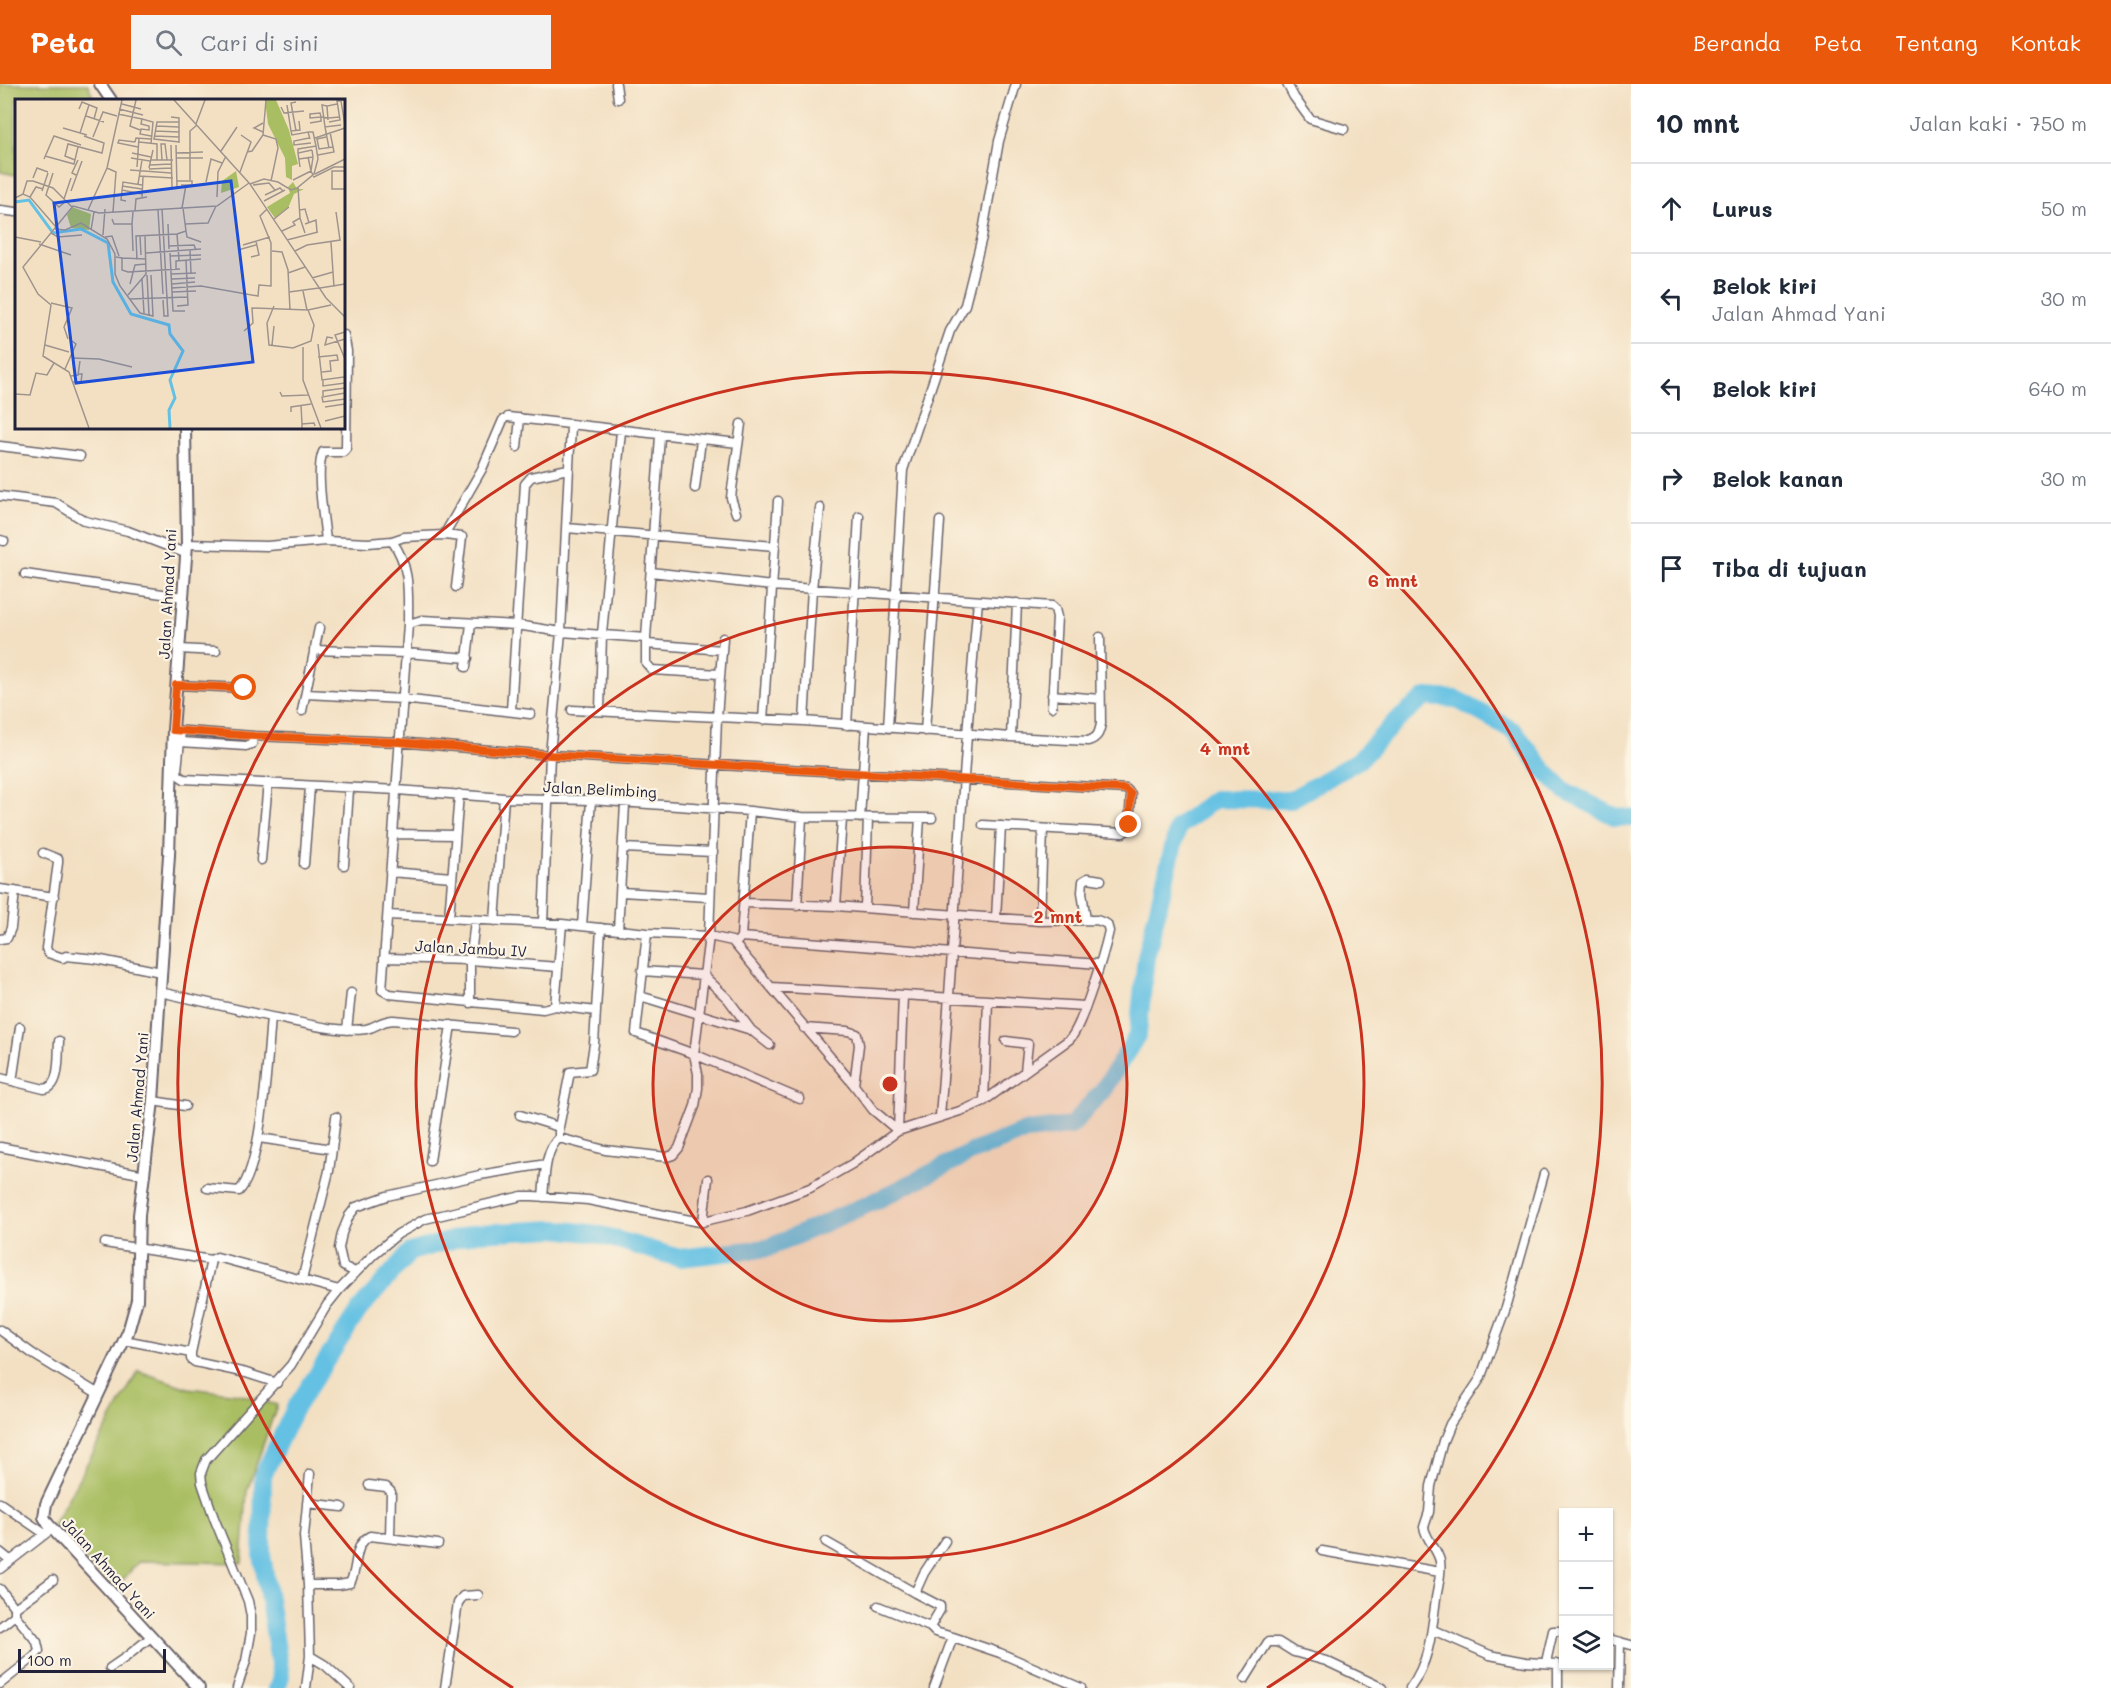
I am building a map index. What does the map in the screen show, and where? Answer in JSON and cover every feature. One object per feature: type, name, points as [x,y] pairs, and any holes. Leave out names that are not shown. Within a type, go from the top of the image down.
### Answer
[{"type":"street","points":[[100,84],[110,99]]},
{"type":"street","points":[[616,84],[618,99]]},
{"type":"street","points":[[888,728],[903,470],[950,331],[965,305],[982,237],[999,141],[1016,84]]},
{"type":"street","points":[[1287,84],[1310,119],[1344,129]]},
{"type":"street","points":[[0,210],[15,212]]},
{"type":"street","points":[[326,541],[320,474],[321,456],[323,452],[343,452],[346,449],[347,351],[345,340]]},
{"type":"street","points":[[444,535],[482,469],[506,418],[738,443]]},
{"type":"street","points":[[517,447],[520,418]]},
{"type":"street","points":[[736,513],[732,489],[741,424]]},
{"type":"street","points":[[543,923],[550,755],[561,632],[571,426]]},
{"type":"street","name":"Jalan Ahmad Yani","points":[[185,429],[186,548],[176,685],[177,731],[153,1101],[137,1249],[136,1308],[124,1340],[44,1508],[49,1531],[199,1688]]},
{"type":"street","points":[[600,711],[602,634],[621,431]]},
{"type":"street","points":[[660,436],[646,663],[652,670],[720,674]]},
{"type":"street","points":[[695,488],[701,440]]},
{"type":"street","points":[[0,446],[80,456]]},
{"type":"street","points":[[511,711],[525,484],[531,477],[568,469]]},
{"type":"street","points":[[0,496],[59,504],[86,521],[186,548],[267,546],[326,541],[368,543],[392,541],[404,537],[444,535],[462,537],[456,586]]},
{"type":"street","points":[[763,720],[778,501]]},
{"type":"street","points":[[804,721],[812,589],[820,508]]},
{"type":"street","points":[[847,724],[859,516]]},
{"type":"street","points":[[925,731],[940,521]]},
{"type":"street","points":[[567,528],[774,546]]},
{"type":"street","points":[[392,541],[402,558],[408,582],[408,624],[381,986],[384,992],[470,1003],[543,1009],[555,1006],[596,1011]]},
{"type":"street","points":[[651,572],[772,586],[1050,606],[1057,612],[1052,707]]},
{"type":"street","points":[[25,574],[183,597]]},
{"type":"street","points":[[940,1116],[950,998],[966,733],[978,601]]},
{"type":"street","points":[[1011,737],[1017,603]]},
{"type":"street","points":[[408,624],[422,620],[517,625],[722,650]]},
{"type":"street","points":[[314,650],[406,653],[467,663],[471,624]]},
{"type":"street","points":[[302,711],[319,628]]},
{"type":"street","points":[[572,710],[804,721],[1077,742],[1095,738],[1101,724],[1100,637]]},
{"type":"street","points":[[559,1138],[605,1150],[661,1157],[673,1155],[686,1132],[699,1081],[694,1053],[709,936],[717,717],[723,638]]},
{"type":"street","points":[[179,648],[216,651]]},
{"type":"street","points":[[176,685],[244,688]]},
{"type":"street","points":[[306,693],[403,699],[530,714]]},
{"type":"street","points":[[1052,695],[1100,699]]},
{"type":"street","points":[[865,908],[866,726]]},
{"type":"street","points":[[254,736],[252,744],[246,746],[180,742],[177,731],[398,742],[550,755],[1130,791],[1129,825],[1125,832],[983,825]]},
{"type":"street","name":"Jalan Belimbing","points":[[180,742],[177,770],[181,777],[504,798],[591,800],[750,811],[802,817],[932,818]]},
{"type":"street","points":[[261,860],[268,782]]},
{"type":"street","points":[[304,864],[310,786]]},
{"type":"street","points":[[345,865],[349,789]]},
{"type":"street","points":[[449,918],[459,795]]},
{"type":"street","points":[[495,921],[504,798]]},
{"type":"street","points":[[582,926],[591,800]]},
{"type":"street","points":[[618,930],[625,804]]},
{"type":"street","points":[[750,811],[744,903],[738,940],[771,987],[804,1028],[873,1110],[898,1131]]},
{"type":"street","points":[[797,906],[802,817]]},
{"type":"street","points":[[914,912],[920,818]]},
{"type":"street","points":[[836,906],[842,819]]},
{"type":"street","points":[[996,918],[1001,826]]},
{"type":"street","points":[[1040,921],[1043,829]]},
{"type":"street","points":[[393,834],[454,835]]},
{"type":"street","points":[[622,848],[713,852]]},
{"type":"street","points":[[43,853],[58,860],[46,948],[48,952],[63,958],[96,959],[161,972]]},
{"type":"street","points":[[390,872],[452,877]]},
{"type":"street","points":[[1086,920],[1083,881],[1088,878],[1101,880]]},
{"type":"street","points":[[0,889],[54,897]]},
{"type":"street","points":[[0,939],[7,938],[11,931],[15,891]]},
{"type":"street","points":[[621,892],[709,897]]},
{"type":"street","points":[[237,1688],[246,1661],[251,1633],[251,1616],[248,1601],[214,1518],[202,1483],[201,1473],[206,1460],[277,1383],[339,1290],[398,1234],[426,1219],[522,1196],[588,1200],[703,1222],[747,1211],[810,1188],[852,1164],[898,1131],[984,1101],[1070,1039],[1077,1028],[1085,1006],[1110,927],[1096,920],[1040,921],[836,906],[744,903]]},
{"type":"street","points":[[388,915],[562,924],[738,940],[1099,964]]},
{"type":"street","points":[[470,1003],[475,920]]},
{"type":"street","points":[[555,1006],[562,924]]},
{"type":"street","points":[[543,1197],[546,1164],[554,1143],[559,1138],[559,1127],[570,1072],[590,1070],[601,928]]},
{"type":"street","points":[[647,933],[636,1033],[694,1053],[800,1099]]},
{"type":"street","name":"Jalan Jambu IV","points":[[384,958],[471,960],[558,967]]},
{"type":"street","points":[[642,971],[703,975],[728,999],[751,1030],[770,1045]]},
{"type":"street","points":[[771,987],[1085,1006]]},
{"type":"street","points":[[160,992],[271,1017],[347,1030],[368,1029],[385,1020],[511,1031]]},
{"type":"street","points":[[347,1030],[351,993]]},
{"type":"street","points":[[898,1131],[903,995]]},
{"type":"street","points":[[640,996],[751,1030]]},
{"type":"street","points":[[984,1101],[988,1001]]},
{"type":"street","points":[[207,1188],[232,1191],[241,1189],[259,1138],[271,1017]]},
{"type":"street","points":[[430,1161],[451,1025]]},
{"type":"street","points":[[12,1082],[20,1027]]},
{"type":"street","points":[[804,1028],[848,1031],[857,1034],[859,1046],[854,1085]]},
{"type":"street","points":[[0,1078],[44,1089],[51,1088],[57,1071],[59,1041]]},
{"type":"street","points":[[1006,1041],[1028,1044],[1025,1071]]},
{"type":"street","points":[[153,1101],[185,1106]]},
{"type":"street","points":[[520,1115],[559,1127]]},
{"type":"street","points":[[302,1280],[329,1170],[336,1117]]},
{"type":"street","points":[[259,1138],[332,1149]]},
{"type":"street","points":[[0,1147],[145,1175]]},
{"type":"street","points":[[356,1272],[343,1266],[339,1248],[349,1216],[356,1207],[387,1196],[480,1175],[546,1164]]},
{"type":"street","points":[[1410,1688],[1425,1662],[1433,1630],[1440,1572],[1439,1557],[1425,1534],[1424,1527],[1438,1461],[1450,1424],[1480,1379],[1506,1308],[1544,1174]]},
{"type":"street","points":[[703,1222],[708,1179]]},
{"type":"street","points":[[105,1243],[211,1260],[217,1257],[339,1290]]},
{"type":"street","points":[[211,1260],[191,1353],[192,1360],[277,1383]]},
{"type":"street","points":[[0,1330],[33,1354],[97,1393]]},
{"type":"street","points":[[124,1340],[191,1353]]},
{"type":"street","points":[[306,1688],[310,1656],[304,1536],[310,1474]]},
{"type":"street","points":[[369,1485],[388,1488],[391,1492],[390,1538]]},
{"type":"street","points":[[0,1503],[49,1531],[0,1569]]},
{"type":"street","points":[[307,1503],[342,1506]]},
{"type":"street","points":[[308,1585],[350,1583],[360,1546],[364,1539],[373,1535],[438,1544]]},
{"type":"street","points":[[915,1593],[924,1573],[945,1541]]},
{"type":"street","points":[[826,1542],[940,1606],[937,1617],[930,1627]]},
{"type":"street","points":[[1322,1551],[1440,1572]]},
{"type":"street","points":[[0,1552],[10,1560]]},
{"type":"street","points":[[0,1627],[15,1611],[53,1580]]},
{"type":"street","points":[[0,1589],[37,1642],[39,1651],[0,1684]]},
{"type":"street","points":[[445,1688],[458,1603],[463,1596],[478,1595]]},
{"type":"street","points":[[878,1606],[930,1627],[935,1632],[1000,1653],[1081,1688]]},
{"type":"street","points":[[1433,1630],[1490,1655],[1557,1665],[1558,1688]]},
{"type":"street","points":[[1546,1662],[1553,1631],[1559,1631]]},
{"type":"street","points":[[110,1668],[151,1637]]},
{"type":"street","points":[[934,1688],[953,1638]]},
{"type":"street","points":[[1613,1640],[1631,1645]]},
{"type":"street","points":[[1245,1679],[1268,1642],[1273,1641],[1284,1644],[1294,1652],[1326,1661],[1383,1688]]},
{"type":"street","points":[[1619,1688],[1620,1642]]},
{"type":"street","points":[[310,1656],[325,1665],[350,1688]]},
{"type":"green space","points":[[0,84],[88,84],[94,99],[15,99],[15,175],[0,172]]},
{"type":"green space","points":[[138,1371],[188,1388],[238,1394],[277,1405],[247,1491],[242,1563],[139,1561],[117,1587],[51,1529]]},
{"type":"waterway","points":[[277,1688],[281,1676],[262,1555],[263,1475],[294,1410],[359,1310],[410,1252],[476,1233],[556,1229],[597,1234],[679,1258],[768,1248],[882,1198],[972,1152],[1026,1131],[1071,1126],[1103,1090],[1138,1034],[1146,957],[1178,827],[1215,799],[1290,800],[1359,760],[1395,722],[1426,697],[1456,699],[1514,731],[1543,769],[1565,791],[1616,817],[1631,818]]},
{"type":"route","points":[[244,688],[176,685],[173,730],[398,742],[550,755],[864,775],[1125,789],[1131,794],[1129,825]]}]
